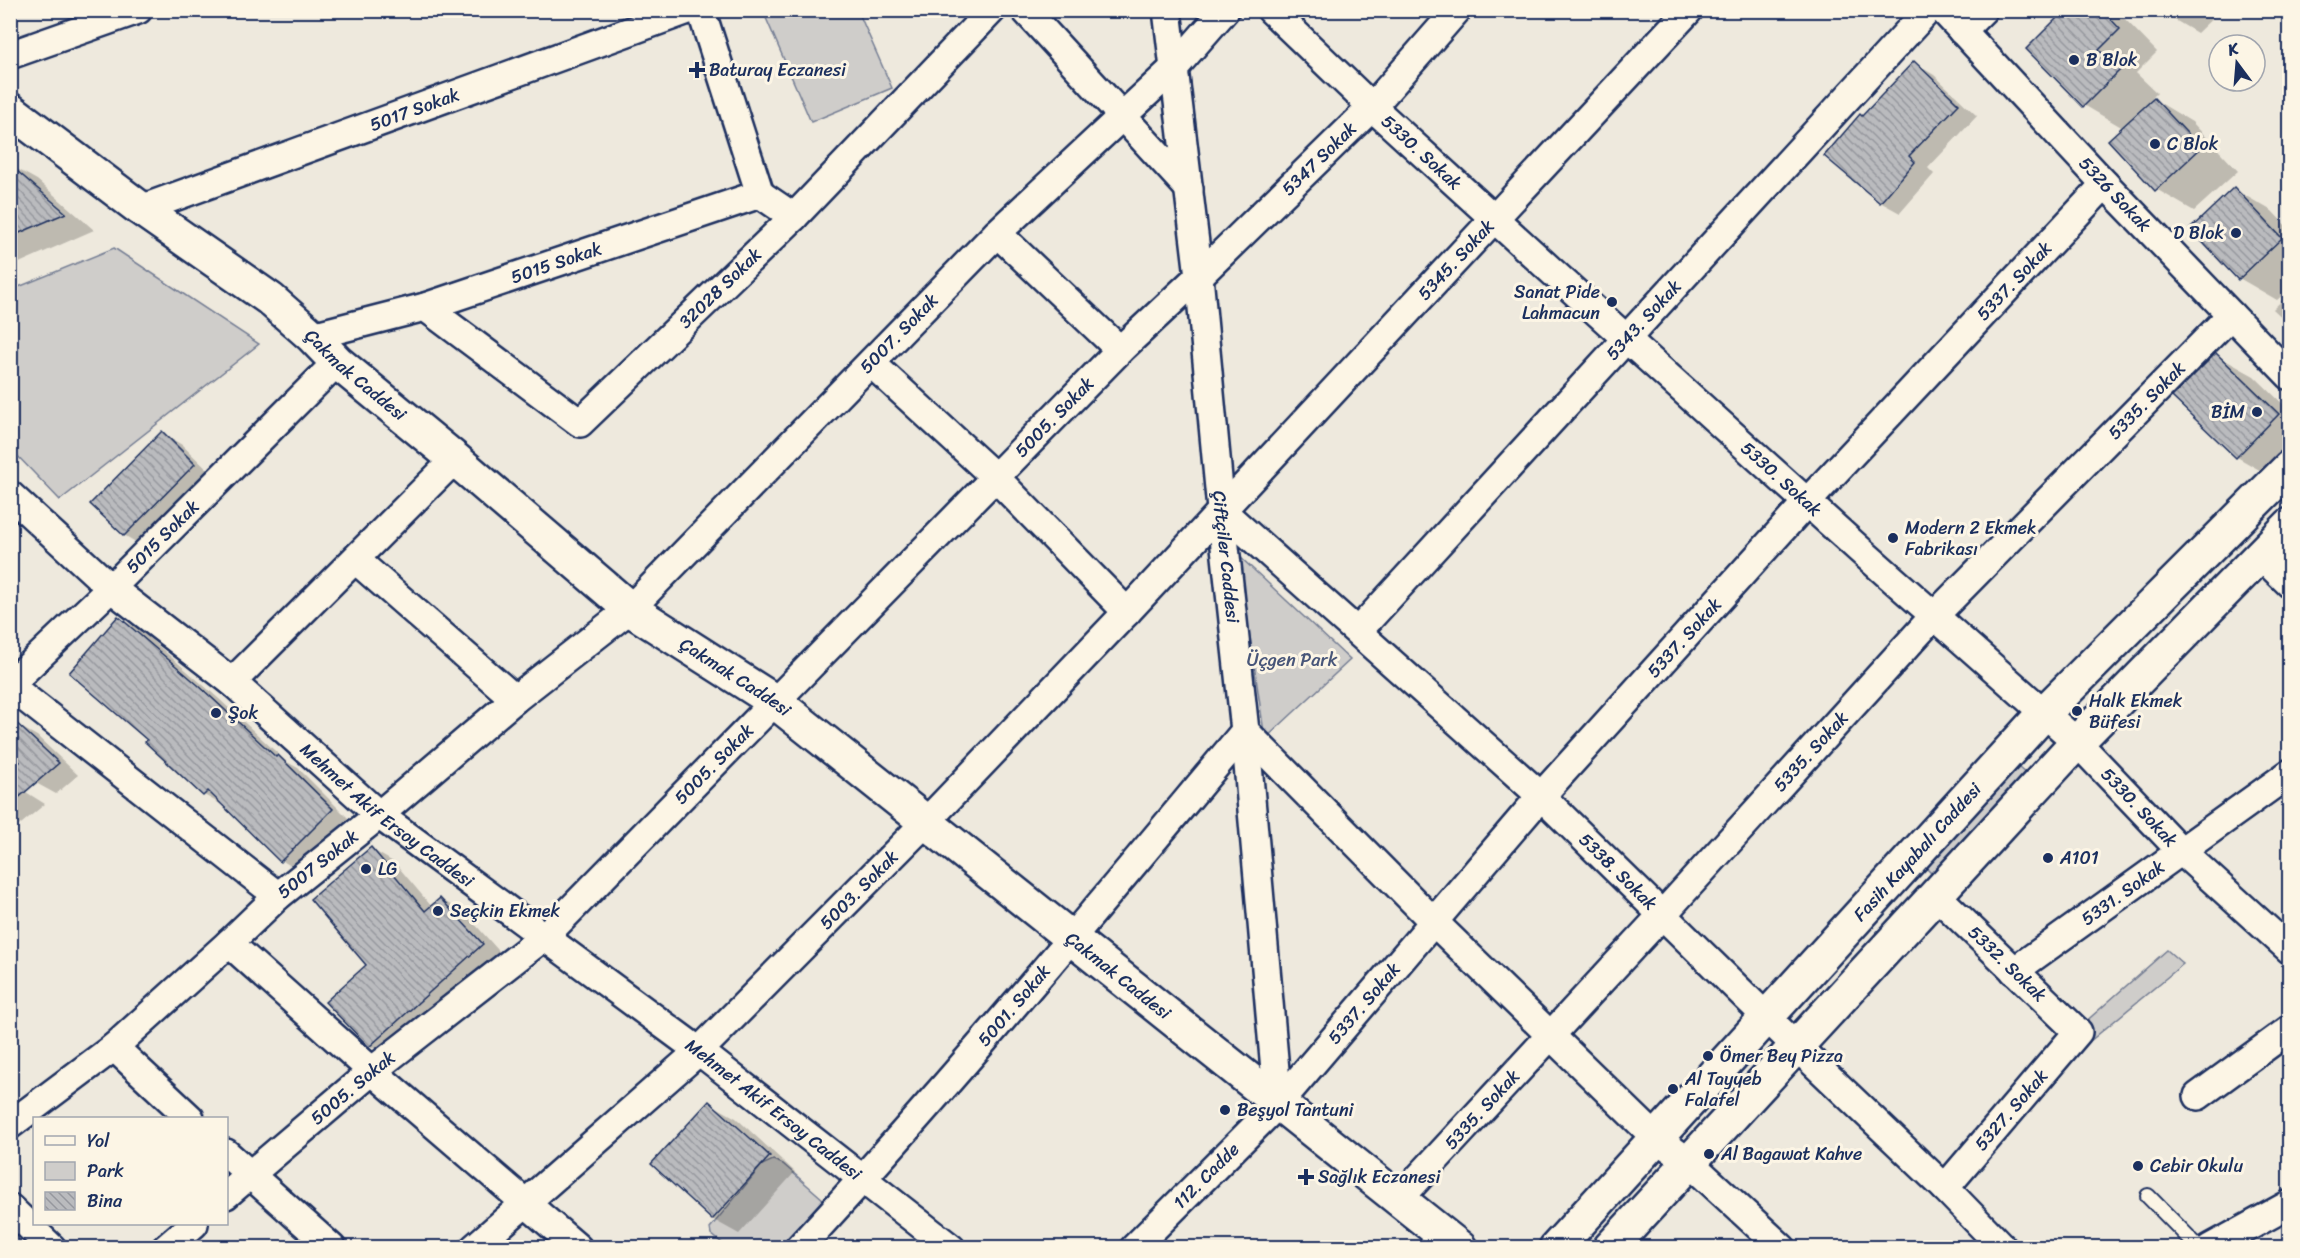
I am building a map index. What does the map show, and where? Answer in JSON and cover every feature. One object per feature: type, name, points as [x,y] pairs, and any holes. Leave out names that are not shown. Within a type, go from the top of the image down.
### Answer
[{"type":"street","points":[[10,55],[138,10]]},
{"type":"street","name":"5017 Sokak","points":[[141,209],[688,10]]},
{"type":"street","points":[[701,10],[760,194],[794,217]]},
{"type":"street","name":"32028 Sokak","points":[[425,307],[580,423],[794,217],[992,10]]},
{"type":"street","points":[[1025,10],[1189,189]]},
{"type":"street","name":"Çiftçiler Caddesi","points":[[1167,10],[1176,66],[1199,276],[1245,731],[1278,1104]]},
{"type":"street","name":"5007. Sokak","points":[[630,609],[997,233],[1176,66],[1225,10]]},
{"type":"street","name":"5330. Sokak","points":[[1271,10],[1372,107],[1625,338],[2077,742],[2180,850],[2289,950]]},
{"type":"street","name":"5347 Sokak","points":[[1199,276],[1372,107],[1457,10]]},
{"type":"street","name":"5345. Sokak","points":[[1221,510],[1689,10]]},
{"type":"street","name":"5343. Sokak","points":[[1358,631],[1928,10]]},
{"type":"street","name":"5326 Sokak","points":[[1943,10],[2104,184],[2289,376]]},
{"type":"street","points":[[1962,31],[1983,10]]},
{"type":"street","name":"Çakmak Caddesi","points":[[10,110],[141,209],[270,299],[312,336],[337,362],[455,459],[630,609],[774,701],[1460,1248]]},
{"type":"street","name":"5337. Sokak","points":[[1278,1104],[1541,796],[1807,502],[2104,184]]},
{"type":"street","name":"5015 Sokak","points":[[312,336],[425,307],[760,194]]},
{"type":"street","points":[[997,233],[1120,350]]},
{"type":"street","name":"5005. Sokak","points":[[228,1193],[372,1071],[545,936],[1120,350],[1199,276]]},
{"type":"street","name":"5335. Sokak","points":[[1399,1199],[1934,616],[2231,315]]},
{"type":"street","name":"5015 Sokak","points":[[10,685],[111,588],[337,362]]},
{"type":"street","points":[[871,363],[995,477],[1127,612]]},
{"type":"street","points":[[232,682],[455,459]]},
{"type":"street","name":"Fasih Kayabalı Caddesi","points":[[1556,1248],[2044,713],[2289,467]]},
{"type":"street","name":"Mehmet Akif Ersoy Caddesi","points":[[10,495],[111,588],[232,682],[380,814],[699,1051],[951,1248]]},
{"type":"street","name":"5003. Sokak","points":[[474,1248],[699,1051],[926,822],[1221,510]]},
{"type":"street","name":"5338. Sokak","points":[[1221,510],[1541,796],[1766,1017],[1945,1188],[2003,1248]]},
{"type":"street","points":[[1610,1248],[2077,742],[2289,525]]},
{"type":"street","points":[[2260,555],[2289,584]]},
{"type":"street","points":[[356,560],[515,699]]},
{"type":"street","name":"5007 Sokak","points":[[10,1125],[114,1047],[229,944],[278,896],[380,814],[515,699],[630,609]]},
{"type":"street","points":[[10,685],[278,896]]},
{"type":"street","points":[[1245,731],[1434,922],[1656,1138],[1689,1162],[1782,1248]]},
{"type":"street","name":"5001. Sokak","points":[[799,1248],[862,1179],[1071,938],[1245,731]]},
{"type":"street","name":"5331. Sokak","points":[[2014,971],[2289,772]]},
{"type":"street","name":"5332. Sokak","points":[[1936,894],[2078,1032]]},
{"type":"street","points":[[229,944],[372,1071],[578,1248]]},
{"type":"street","points":[[2198,1096],[2289,1029]]},
{"type":"street","name":"5327. Sokak","points":[[1945,1188],[2078,1032]]},
{"type":"street","points":[[114,1047],[187,1117]]},
{"type":"street","name":"112. Cadde","points":[[1134,1248],[1278,1104]]},
{"type":"street","points":[[228,1155],[332,1248]]},
{"type":"street","points":[[2210,1248],[2289,1204]]},
{"type":"street","points":[[10,1208],[52,1248]]},
{"type":"street","points":[[166,1248],[193,1225]]},
{"type":"lane","points":[[2148,1196],[2199,1248]]},
{"type":"green space","points":[[763,11],[858,11],[892,88],[811,122]]},
{"type":"green space","points":[[114,248],[259,344],[60,500],[11,449],[11,290]]},
{"type":"green space","name":"Üçgen Park","points":[[1238,555],[1350,660],[1265,739]]},
{"type":"green space","points":[[2011,761],[2034,781],[1941,883],[1918,860]]},
{"type":"green space","points":[[2167,950],[2183,964],[2089,1042],[2083,1024]]},
{"type":"green space","points":[[773,1160],[783,1164],[824,1200],[823,1209],[785,1247],[727,1247],[711,1234],[710,1228],[762,1165]]},
{"type":"building","name":"B Blok","points":[[2065,10],[2102,10],[2120,29],[2099,50],[2120,70],[2083,107],[2026,49]]},
{"type":"building","points":[[1914,61],[1959,104],[1909,156],[1915,162],[1880,203],[1824,156],[1860,114],[1862,116]]},
{"type":"building","name":"C Blok","points":[[2154,98],[2201,148],[2155,191],[2108,140]]},
{"type":"building","points":[[10,165],[66,213],[10,237]]},
{"type":"building","name":"D Blok","points":[[2234,187],[2282,238],[2238,280],[2190,229]]},
{"type":"building","points":[[2216,353],[2279,414],[2236,458],[2172,397]]},
{"type":"building","points":[[162,431],[195,464],[124,536],[90,504]]},
{"type":"building","points":[[118,616],[276,757],[278,755],[333,809],[280,862],[208,791],[203,796],[145,742],[147,740],[69,673]]},
{"type":"building","points":[[10,717],[59,763],[10,805],[10,770],[20,762],[10,750]]},
{"type":"building","points":[[371,847],[425,911],[440,898],[483,944],[369,1047],[325,1002],[366,965],[310,899]]},
{"type":"building","points":[[709,1101],[770,1156],[712,1220],[651,1164]]},
{"type":"place","name":"B Blok","points":[[2074,60]]},
{"type":"place","name":"Baturay Eczanesi","points":[[697,70]]},
{"type":"place","name":"C Blok","points":[[2155,144]]},
{"type":"place","name":"D Blok","points":[[2236,233]]},
{"type":"place","name":"Sanat Pide Lahmacun","points":[[1612,302]]},
{"type":"place","name":"BİM","points":[[2257,412]]},
{"type":"place","name":"Modern 2 Ekmek Fabrikası","points":[[1893,538]]},
{"type":"place","name":"Halk Ekmek Büfesi","points":[[2077,711]]},
{"type":"place","name":"Şok","points":[[216,713]]},
{"type":"place","name":"A101","points":[[2048,858]]},
{"type":"place","name":"LG","points":[[366,869]]},
{"type":"place","name":"Seçkin Ekmek","points":[[438,911]]},
{"type":"place","name":"Ömer Bey Pizza","points":[[1708,1056]]},
{"type":"place","name":"Al Tayyeb Falafel","points":[[1673,1089]]},
{"type":"place","name":"Beşyol Tantuni","points":[[1225,1110]]},
{"type":"place","name":"Al Bagawat Kahve","points":[[1709,1154]]},
{"type":"place","name":"Cebir Okulu","points":[[2138,1166]]},
{"type":"place","name":"Sağlık Eczanesi","points":[[1306,1177]]}]
